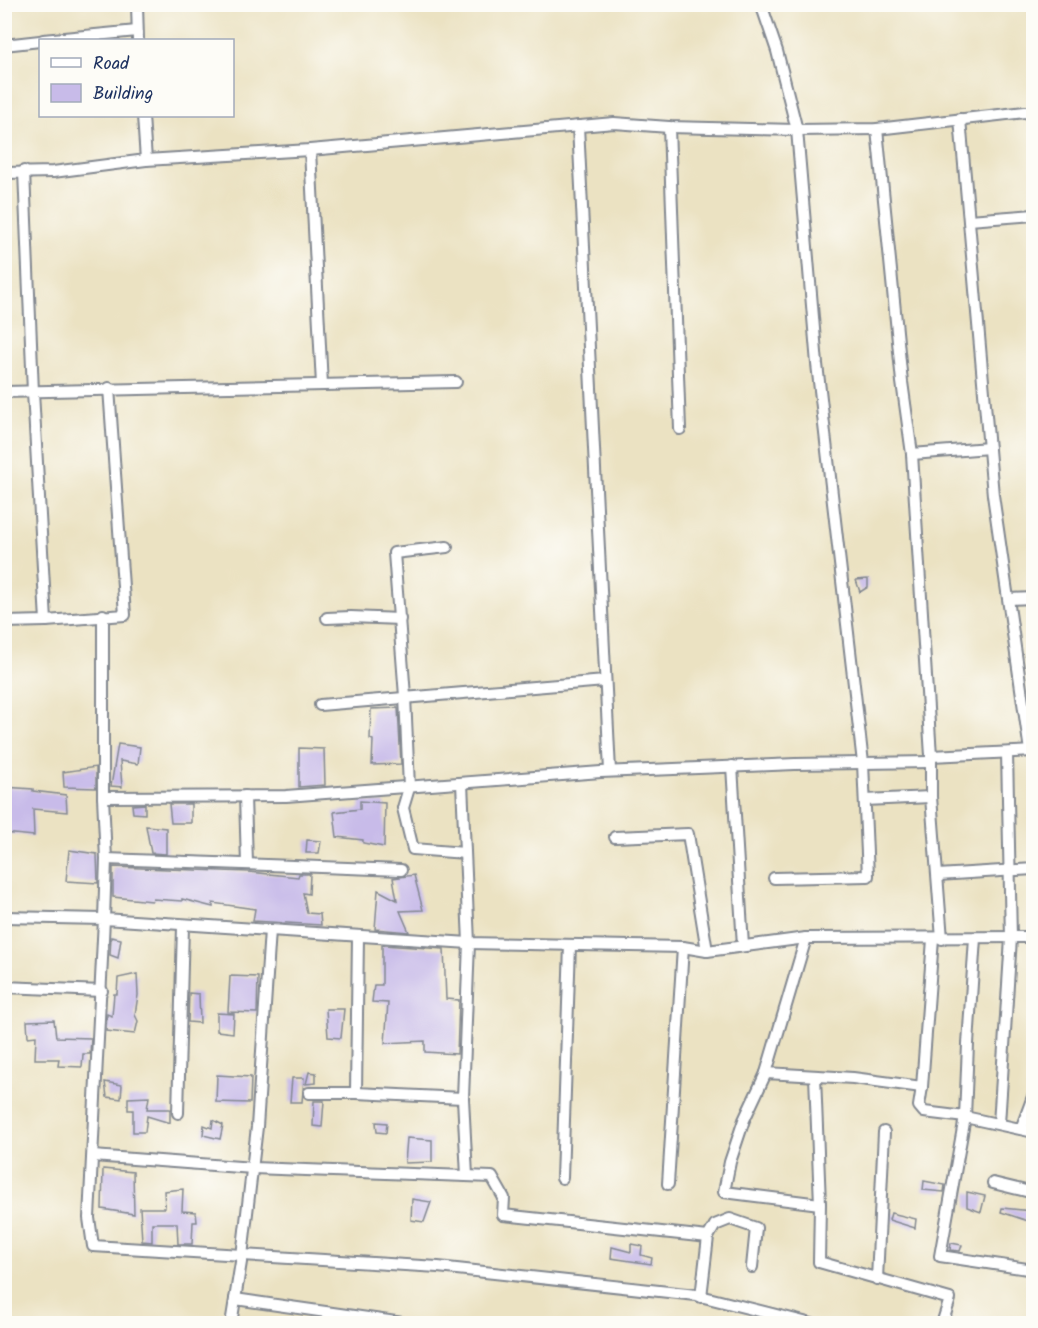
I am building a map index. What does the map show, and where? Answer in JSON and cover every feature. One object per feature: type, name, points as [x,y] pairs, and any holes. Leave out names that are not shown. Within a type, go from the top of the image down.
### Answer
[{"type":"street","points":[[80,39],[137,36],[138,4]]},
{"type":"street","points":[[761,4],[777,51],[797,130],[817,364],[863,763],[868,876],[774,878]]},
{"type":"street","points":[[4,45],[39,41]]},
{"type":"street","points":[[4,173],[52,172],[146,160],[309,150],[614,123],[669,127],[797,130],[877,129],[1024,112],[1034,113]]},
{"type":"street","points":[[143,117],[146,160]]},
{"type":"street","points":[[104,797],[285,796],[610,771],[863,763],[1032,751],[993,495],[960,119]]},
{"type":"street","points":[[578,126],[610,771]]},
{"type":"street","points":[[669,127],[680,429]]},
{"type":"street","points":[[877,129],[902,382],[912,454],[931,759],[931,797],[938,875],[938,939],[919,1106],[924,1112],[965,1117],[1034,1132]]},
{"type":"street","points":[[309,150],[322,385]]},
{"type":"street","points":[[24,171],[33,392],[46,621]]},
{"type":"street","points":[[969,220],[1034,215]]},
{"type":"street","points":[[4,392],[456,382]]},
{"type":"street","points":[[4,622],[125,615],[110,388]]},
{"type":"street","points":[[912,454],[989,448]]},
{"type":"street","points":[[447,547],[394,553],[405,696],[409,788],[404,808],[413,849],[465,853]]},
{"type":"street","points":[[1009,599],[1034,598]]},
{"type":"street","points":[[103,615],[106,859],[102,991],[89,1218],[93,1246],[438,1267],[701,1297],[812,1323]]},
{"type":"street","points":[[327,618],[400,619]]},
{"type":"street","points":[[320,705],[405,696],[605,681]]},
{"type":"street","points":[[999,1124],[1011,938],[1007,753]]},
{"type":"street","points":[[732,766],[743,946]]},
{"type":"street","points":[[462,783],[469,944],[463,1098],[467,1176]]},
{"type":"street","points":[[245,796],[247,864]]},
{"type":"street","points":[[865,800],[931,797]]},
{"type":"street","points":[[615,837],[688,834],[707,951]]},
{"type":"street","points":[[106,859],[401,870]]},
{"type":"street","points":[[938,875],[1034,868]]},
{"type":"street","points":[[4,916],[104,919],[469,944],[683,947],[707,951],[806,938],[1034,937]]},
{"type":"street","points":[[178,1113],[183,926]]},
{"type":"street","points":[[231,1323],[253,1168],[270,930]]},
{"type":"street","points":[[356,1093],[358,936]]},
{"type":"street","points":[[806,938],[766,1073],[744,1120],[730,1162],[724,1192],[820,1204]]},
{"type":"street","points":[[975,938],[965,1117],[940,1256],[1034,1270]]},
{"type":"street","points":[[562,1178],[570,945]]},
{"type":"street","points":[[668,1184],[683,947]]},
{"type":"street","points":[[4,987],[102,991]]},
{"type":"street","points":[[766,1073],[853,1078],[921,1087]]},
{"type":"street","points":[[815,1076],[820,1204],[819,1262],[950,1299],[942,1323]]},
{"type":"street","points":[[309,1093],[463,1098]]},
{"type":"street","points":[[1021,1129],[1034,1094]]},
{"type":"street","points":[[878,1279],[884,1132]]},
{"type":"street","points":[[93,1156],[253,1168],[492,1177],[504,1198],[503,1215],[708,1237]]},
{"type":"street","points":[[993,1183],[1034,1192]]},
{"type":"street","points":[[701,1297],[708,1237],[715,1225],[730,1219],[756,1228],[752,1267]]},
{"type":"street","points":[[235,1299],[410,1323]]},
{"type":"building","points":[[868,579],[868,587],[860,592],[856,580]]},
{"type":"building","points":[[398,708],[401,764],[372,765],[371,709]]},
{"type":"building","points":[[118,744],[140,747],[138,764],[120,761],[122,787],[111,786]]},
{"type":"building","points":[[299,748],[324,749],[325,785],[299,787]]},
{"type":"building","points":[[96,767],[96,788],[64,787],[63,772]]},
{"type":"building","points":[[4,787],[66,795],[67,812],[33,809],[34,836],[4,833]]},
{"type":"building","points":[[360,801],[385,803],[384,847],[363,843],[363,840],[337,837],[334,812],[360,809]]},
{"type":"building","points":[[145,804],[145,814],[133,813],[132,805]]},
{"type":"building","points":[[169,804],[191,804],[191,823],[171,823]]},
{"type":"building","points":[[146,826],[166,828],[166,854],[151,853]]},
{"type":"building","points":[[307,840],[321,841],[319,853],[306,853]]},
{"type":"building","points":[[69,850],[97,854],[98,883],[66,881]]},
{"type":"building","points":[[113,867],[249,872],[298,877],[299,874],[310,874],[309,894],[303,893],[307,913],[320,914],[321,925],[253,921],[255,909],[213,903],[213,907],[182,899],[182,901],[153,899],[152,901],[113,897]]},
{"type":"building","points":[[414,875],[423,910],[400,911],[409,932],[375,929],[378,890],[397,900],[393,878]]},
{"type":"building","points":[[111,937],[121,939],[118,958],[110,955]]},
{"type":"building","points":[[382,945],[444,949],[446,999],[459,1000],[457,1054],[425,1052],[425,1041],[385,1043],[388,1003],[372,1002],[374,985],[382,985]]},
{"type":"building","points":[[137,974],[138,995],[135,1015],[138,1021],[135,1034],[106,1031],[107,1014],[112,1016],[118,978]]},
{"type":"building","points":[[230,976],[258,977],[257,1013],[228,1012]]},
{"type":"building","points":[[189,993],[199,994],[200,1023],[188,1022]]},
{"type":"building","points":[[326,1009],[344,1009],[341,1038],[328,1037]]},
{"type":"building","points":[[217,1013],[234,1014],[233,1033],[217,1031]]},
{"type":"building","points":[[54,1020],[56,1037],[91,1038],[90,1054],[83,1054],[82,1067],[58,1066],[59,1059],[35,1059],[36,1036],[28,1037],[27,1021]]},
{"type":"building","points":[[309,1072],[316,1073],[316,1083],[306,1084]]},
{"type":"building","points":[[217,1075],[251,1077],[250,1103],[216,1102]]},
{"type":"building","points":[[292,1078],[304,1078],[302,1102],[290,1102]]},
{"type":"building","points":[[105,1082],[122,1085],[121,1099],[107,1097]]},
{"type":"building","points":[[149,1097],[147,1109],[170,1109],[170,1123],[147,1116],[145,1132],[133,1132],[133,1110],[128,1110],[128,1098]]},
{"type":"building","points":[[314,1101],[324,1101],[322,1127],[313,1126]]},
{"type":"building","points":[[213,1120],[223,1125],[220,1139],[203,1135],[204,1125],[212,1128]]},
{"type":"building","points":[[376,1122],[387,1123],[386,1133],[377,1132]]},
{"type":"building","points":[[407,1138],[432,1140],[432,1162],[405,1163]]},
{"type":"building","points":[[103,1169],[133,1172],[134,1214],[102,1209]]},
{"type":"building","points":[[924,1181],[945,1185],[944,1192],[923,1190]]},
{"type":"building","points":[[183,1189],[182,1211],[196,1212],[197,1222],[193,1222],[192,1244],[178,1244],[177,1223],[152,1223],[152,1242],[142,1241],[140,1208],[165,1208],[164,1191]]},
{"type":"building","points":[[967,1192],[985,1196],[981,1212],[967,1207]]},
{"type":"building","points":[[412,1199],[431,1202],[424,1222],[411,1220]]},
{"type":"building","points":[[1002,1208],[1033,1211],[1031,1222],[1001,1212]]},
{"type":"building","points":[[891,1213],[916,1219],[915,1228],[889,1220]]},
{"type":"building","points":[[951,1243],[962,1245],[960,1251],[950,1250]]},
{"type":"building","points":[[631,1244],[642,1246],[641,1255],[652,1258],[651,1264],[611,1258],[612,1247],[631,1252]]}]
